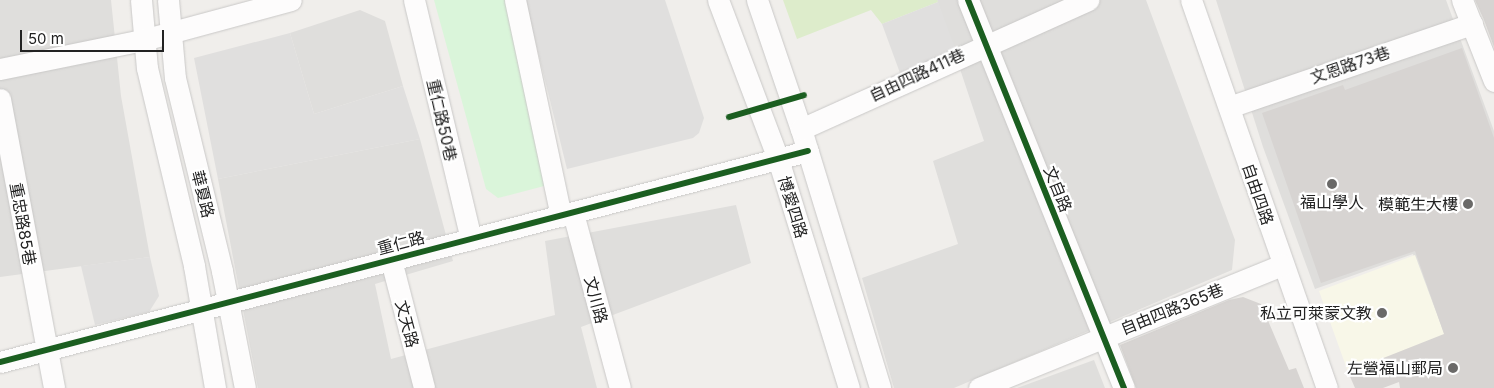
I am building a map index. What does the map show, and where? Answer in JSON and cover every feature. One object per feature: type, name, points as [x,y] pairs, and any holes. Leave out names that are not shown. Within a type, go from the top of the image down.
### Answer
[{"type":"street","name":"華夏路","points":[[140,0],[143,40],[201,308],[215,388]]},
{"type":"street","name":"華夏路","points":[[168,0],[169,33],[175,78],[228,302],[245,388]]},
{"type":"street","points":[[0,69],[143,40],[291,0]]},
{"type":"street","name":"重仁路50巷","points":[[414,0],[471,239]]},
{"type":"street","name":"文川路","points":[[515,0],[567,214],[620,388]]},
{"type":"street","name":"博愛四路","points":[[718,0],[778,159],[849,388]]},
{"type":"street","name":"博愛四路","points":[[757,0],[801,129],[880,388]]},
{"type":"street","name":"文自路","points":[[968,0],[1124,388]]},
{"type":"street","name":"自由四路411巷","points":[[801,129],[985,44],[1088,0]]},
{"type":"street","name":"自由四路","points":[[1190,0],[1327,388]]},
{"type":"street","points":[[1462,0],[1472,24],[1488,45],[1494,81]]},
{"type":"street","name":"文恩路73巷","points":[[1229,106],[1472,24]]},
{"type":"street","name":"重忠路85巷","points":[[0,99],[54,388]]},
{"type":"street","name":"重仁路","points":[[0,362],[201,308],[808,152]]},
{"type":"street","name":"文天路","points":[[391,260],[424,388]]},
{"type":"street","name":"自由四路365巷","points":[[979,388],[1282,265]]},
{"type":"shaded area","points":[[0,0],[111,0],[121,96],[150,257],[0,277]]},
{"type":"shaded area","points":[[525,0],[665,0],[704,118],[699,133],[693,138],[567,169]]},
{"type":"shaded area","points":[[937,0],[1146,0],[1235,240],[1232,270],[954,388],[894,388],[862,278],[958,244],[933,161],[984,141]]},
{"type":"shaded area","points":[[1216,0],[1446,0],[1494,131],[1494,319],[1445,336],[1413,254],[1315,289],[1263,147]]},
{"type":"shaded area","points":[[938,2],[956,51],[900,73],[882,24]]},
{"type":"shaded area","points":[[360,10],[385,21],[403,86],[314,114],[290,33]]},
{"type":"shaded area","points":[[290,33],[314,114],[403,86],[420,139],[218,179],[194,58]]},
{"type":"shaded area","points":[[420,139],[453,261],[375,284],[391,359],[555,315],[545,241],[736,205],[751,263],[581,327],[597,388],[258,388],[218,179]]},
{"type":"shaded area","name":"私立可萊蒙文教","points":[[1415,255],[1445,336],[1348,372],[1319,291]]},
{"type":"shaded area","points":[[150,257],[159,296],[149,312],[95,325],[81,266]]},
{"type":"shaded area","points":[[1094,360],[1105,388],[1017,388]]},
{"type":"green space","points":[[434,0],[508,0],[548,185],[498,198],[486,189]]},
{"type":"green space","points":[[783,0],[937,0],[938,2],[882,24],[871,10],[797,39]]},
{"type":"building","points":[[1475,0],[1494,0],[1494,47],[1484,20]]},
{"type":"building","points":[[1462,48],[1494,138],[1494,388],[1400,388],[1399,382],[1383,388],[1355,388],[1348,372],[1444,334],[1415,251],[1321,283],[1262,113],[1343,85],[1345,90]]},
{"type":"building","points":[[1243,297],[1261,304],[1289,370],[1296,368],[1304,388],[1136,388],[1120,345],[1229,300]]},
{"type":"cycle path","points":[[968,0],[1124,388]]},
{"type":"cycle path","points":[[729,117],[804,95]]},
{"type":"cycle path","points":[[0,362],[808,151]]},
{"type":"place","name":"福山學人","points":[[1332,184]]},
{"type":"place","name":"模範生大樓","points":[[1468,204]]},
{"type":"place","name":"私立可萊蒙文教","points":[[1382,313]]},
{"type":"place","name":"左營福山郵局","points":[[1453,368]]}]
